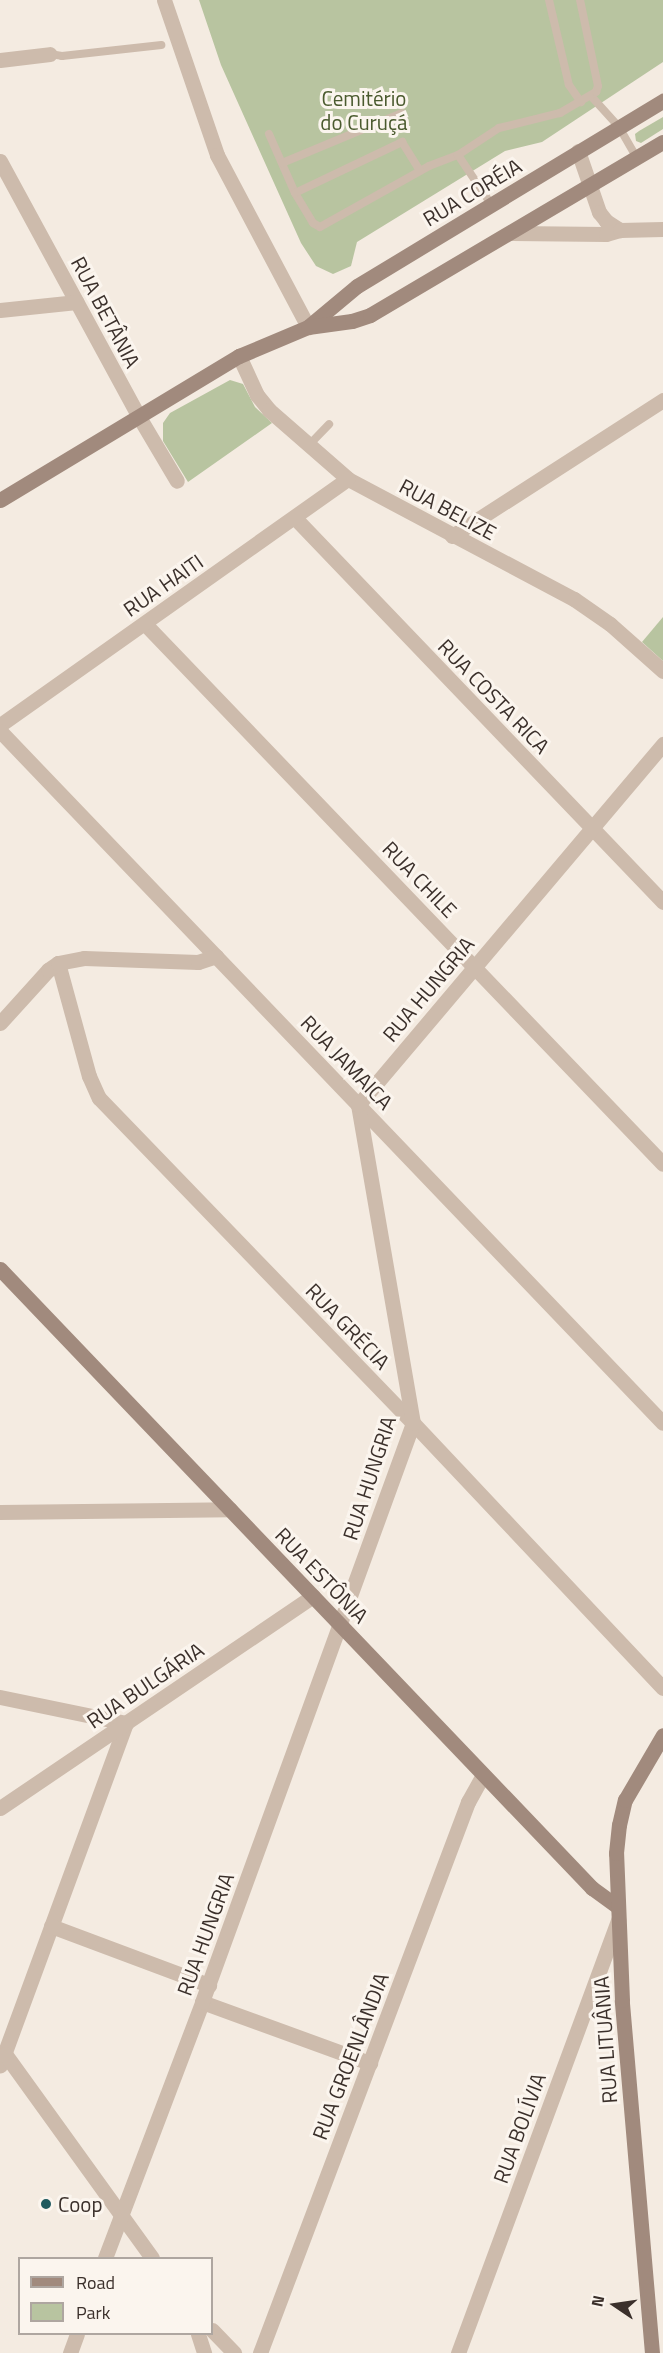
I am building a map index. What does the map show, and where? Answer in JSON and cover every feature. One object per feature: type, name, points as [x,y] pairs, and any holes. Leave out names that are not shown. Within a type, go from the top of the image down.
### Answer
[{"type":"street","points":[[164,0],[217,155],[308,327]]},
{"type":"street","points":[[0,60],[50,54]]},
{"type":"street","name":"RUA CORÉIA","points":[[308,327],[357,285],[663,101]]},
{"type":"street","name":"RUA CORÉIA","points":[[0,500],[239,356],[308,327],[352,321],[370,315],[663,142]]},
{"type":"street","points":[[578,151],[599,212],[606,221],[620,230]]},
{"type":"street","name":"RUA BETÂNIA","points":[[0,161],[139,417],[177,481]]},
{"type":"street","points":[[512,233],[606,234],[620,230],[663,229]]},
{"type":"street","points":[[0,310],[77,302]]},
{"type":"street","name":"RUA BELIZE","points":[[239,356],[263,403],[348,479],[592,610],[663,671]]},
{"type":"street","points":[[452,536],[663,400]]},
{"type":"street","name":"RUA HAITI","points":[[0,725],[348,479]]},
{"type":"street","name":"RUA COSTA RICA","points":[[295,518],[663,902]]},
{"type":"street","name":"RUA CHILE","points":[[145,624],[663,1164]]},
{"type":"street","name":"RUA JAMAICA","points":[[0,731],[663,1423]]},
{"type":"street","name":"RUA HUNGRIA","points":[[106,2257],[209,1985],[413,1423],[358,1105],[663,744]]},
{"type":"street","points":[[0,1023],[48,970],[58,963],[84,958],[198,962],[216,956]]},
{"type":"street","name":"RUA GRÉCIA","points":[[58,963],[89,1076],[99,1098],[413,1423],[663,1688]]},
{"type":"street","name":"RUA ESTÔNIA","points":[[0,1269],[483,1775],[618,1912]]},
{"type":"street","points":[[0,1512],[230,1509]]},
{"type":"street","name":"RUA BULGÁRIA","points":[[0,1808],[313,1596]]},
{"type":"street","points":[[0,1697],[126,1723],[2,2060],[150,2257]]},
{"type":"street","name":"RUA LITUÂNIA","points":[[652,2353],[622,2000],[616,1853],[625,1800],[663,1735]]},
{"type":"street","name":"RUA GROENLÂNDIA","points":[[260,2353],[468,1802],[483,1775]]},
{"type":"street","name":"RUA BOLÍVIA","points":[[458,2353],[618,1912]]},
{"type":"street","points":[[51,1926],[209,1985]]},
{"type":"street","points":[[202,2002],[370,2063]]},
{"type":"street","points":[[213,2331],[234,2353]]},
{"type":"street","points":[[70,2353],[77,2335]]},
{"type":"street","points":[[198,2335],[204,2353]]},
{"type":"lane","points":[[558,0],[549,1],[569,85],[580,102]]},
{"type":"lane","points":[[269,134],[295,193],[313,223],[320,227],[420,171],[458,155],[499,128],[560,113],[591,96],[598,86],[580,0]]},
{"type":"lane","points":[[50,54],[62,56],[161,45]]},
{"type":"lane","points":[[591,96],[618,127],[637,158]]},
{"type":"lane","points":[[282,163],[402,113]]},
{"type":"lane","points":[[295,193],[398,143],[406,146],[420,171]]},
{"type":"lane","points":[[458,155],[491,204]]},
{"type":"lane","points":[[309,445],[329,424]]},
{"type":"green space","name":"Cemitério do Curuçá","points":[[199,0],[663,0],[663,62],[542,142],[505,151],[357,242],[351,266],[333,274],[316,266],[301,243],[221,65]]},
{"type":"green space","points":[[663,117],[663,129],[641,143],[636,141],[635,134]]},
{"type":"green space","points":[[230,380],[243,384],[255,407],[272,423],[188,482],[163,441],[163,423],[170,413]]},
{"type":"green space","points":[[663,617],[663,661],[642,642]]},
{"type":"place","name":"Coop","points":[[46,2204]]}]
